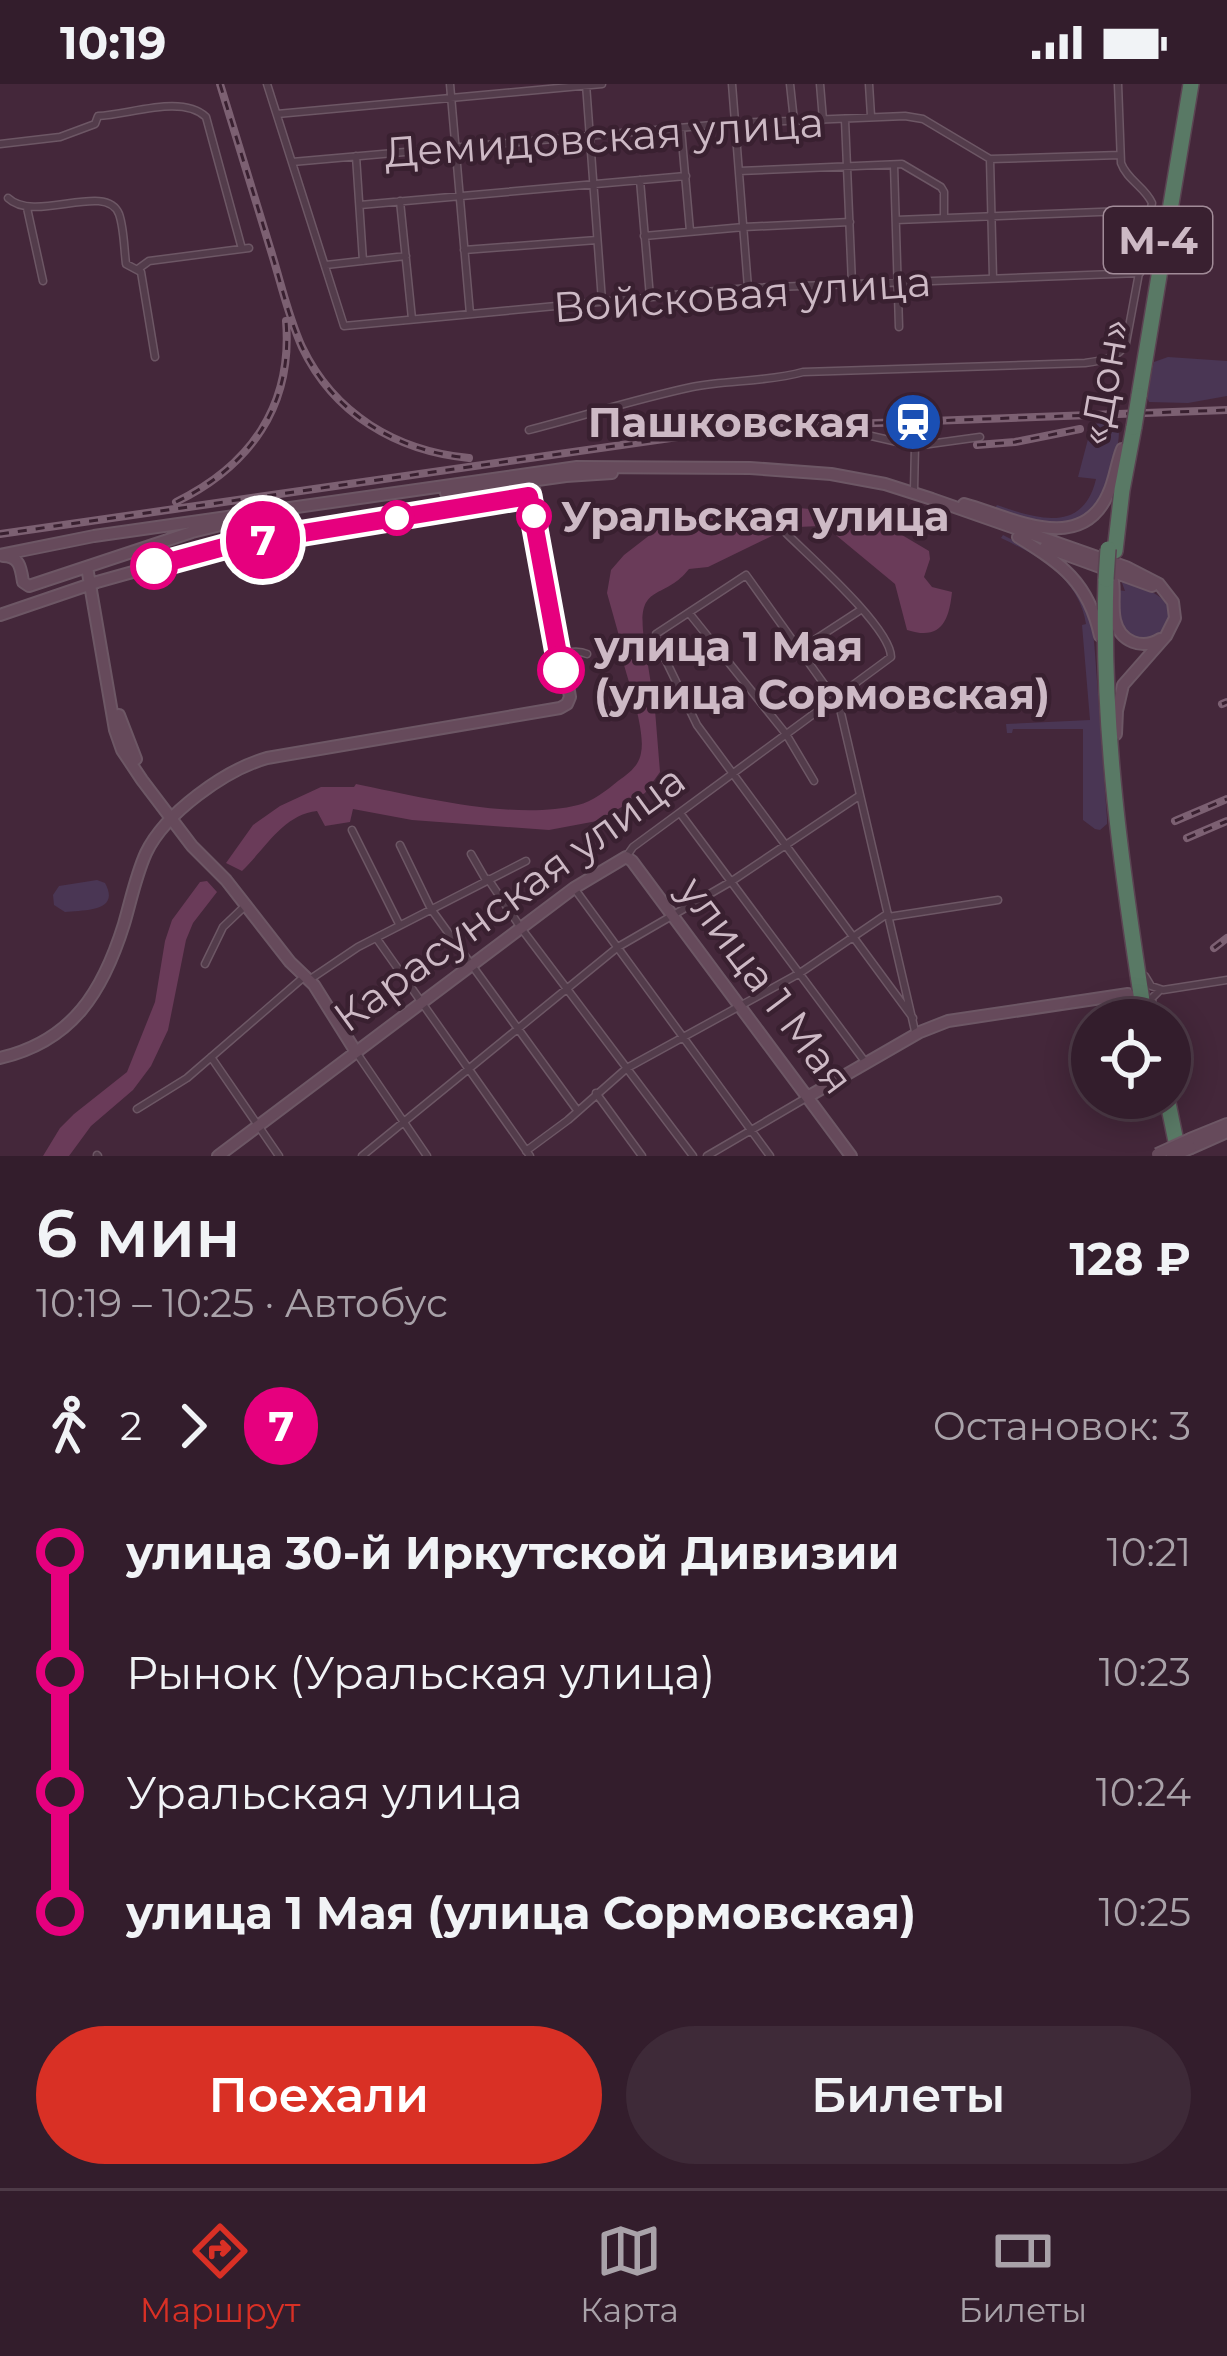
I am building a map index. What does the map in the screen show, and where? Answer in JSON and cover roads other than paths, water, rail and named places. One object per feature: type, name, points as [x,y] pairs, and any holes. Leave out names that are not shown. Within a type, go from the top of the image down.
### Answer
[{"type":"highway","name":"«Дон»","points":[[1111,550],[1188,84]]},
{"type":"highway","name":"«Дон»","points":[[1111,550],[1122,449],[1130,426]]},
{"type":"highway","name":"М-4","points":[[1111,550],[1117,575],[1110,659],[1113,760],[1146,999]]},
{"type":"highway","name":"М-4","points":[[1117,575],[1106,699],[1131,942],[1144,999]]},
{"type":"highway","points":[[1167,1119],[1173,1152]]},
{"type":"main road","points":[[0,615],[222,547],[630,470],[802,470],[914,490],[1037,528],[1060,529],[1079,523],[1104,502],[1122,449]]},
{"type":"main road","points":[[630,470],[836,481],[887,491],[1019,534],[1062,566],[1087,598],[1099,634],[1106,699]]},
{"type":"main road","points":[[891,485],[1162,592],[1170,601],[1172,622],[1162,638],[1138,644],[1121,633],[1114,618],[1117,575]]},
{"type":"main road","points":[[5,555],[94,536],[530,488]]},
{"type":"main road","points":[[0,1055],[58,1026],[86,999],[105,970],[145,856],[172,814],[232,764],[263,753],[563,704],[560,653],[530,488]]},
{"type":"main road","points":[[5,555],[20,566],[24,584],[29,586],[237,519]]},
{"type":"main road","points":[[92,566],[117,723],[133,755],[192,845],[307,978],[356,1052]]},
{"type":"main road","points":[[1113,760],[1123,685],[1166,636],[1175,618],[1167,591],[1152,579],[1117,575]]},
{"type":"main road","name":"Карасунская улица","points":[[218,1156],[574,888],[626,857]]},
{"type":"main road","name":"улица 1 Мая","points":[[626,857],[674,914],[850,1156]]},
{"type":"main road","points":[[809,1096],[916,1035],[950,1021],[1128,994],[1135,988],[1131,942]]},
{"type":"main road","points":[[1128,994],[1138,999]]},
{"type":"main road","points":[[1173,1152],[1227,1128]]},
{"type":"street","points":[[267,84],[324,266],[406,256]]},
{"type":"street","points":[[450,84],[470,314]]},
{"type":"street","points":[[277,114],[602,84]]},
{"type":"street","points":[[732,84],[748,288]]},
{"type":"street","points":[[790,84],[794,121]]},
{"type":"street","points":[[820,84],[823,120]]},
{"type":"street","points":[[869,84],[871,118]]},
{"type":"street","points":[[586,85],[602,301]]},
{"type":"street","points":[[529,430],[694,387],[802,372],[1100,361],[1124,349],[1151,210],[1150,197],[1123,170],[1122,87]]},
{"type":"street","points":[[0,144],[74,133],[95,124],[98,116],[150,108],[202,112],[245,249],[149,261],[138,269]]},
{"type":"street","name":"Демидовская улица","points":[[292,162],[736,123],[916,116],[990,159]]},
{"type":"street","points":[[845,119],[852,284]]},
{"type":"street","points":[[682,129],[690,231]]},
{"type":"street","points":[[993,278],[990,159],[1120,155]]},
{"type":"street","points":[[356,156],[363,261]]},
{"type":"street","points":[[739,171],[902,164],[941,188],[944,218]]},
{"type":"street","points":[[894,165],[899,327]]},
{"type":"street","points":[[360,205],[686,176]]},
{"type":"street","points":[[640,179],[650,297]]},
{"type":"street","points":[[8,198],[27,208],[105,201],[112,205],[118,212],[126,264],[138,269],[143,281],[155,357]]},
{"type":"street","points":[[400,200],[412,320]]},
{"type":"street","points":[[27,208],[44,280]]},
{"type":"street","points":[[896,220],[1151,210]]},
{"type":"street","points":[[644,236],[850,222]]},
{"type":"street","points":[[464,250],[597,240]]},
{"type":"street","name":"Войсковая улица","points":[[324,266],[344,326],[748,288],[1141,273]]},
{"type":"street","points":[[867,436],[915,446],[980,437]]},
{"type":"street","points":[[914,490],[915,446]]},
{"type":"street","points":[[786,533],[862,609],[799,650]]},
{"type":"street","points":[[913,1018],[687,708],[656,640],[656,634],[742,575],[835,697],[913,1018],[916,1035]]},
{"type":"street","name":"Карасунская улица","points":[[626,857],[633,847],[891,657],[892,649],[862,609]]},
{"type":"street","points":[[689,613],[786,734],[814,781]]},
{"type":"street","points":[[560,653],[587,654]]},
{"type":"street","points":[[362,1156],[618,946],[732,881],[859,796]]},
{"type":"street","points":[[680,813],[866,1064]]},
{"type":"street","points":[[352,830],[399,926]]},
{"type":"street","points":[[400,844],[431,909],[577,1110]]},
{"type":"street","points":[[471,854],[693,1156]]},
{"type":"street","points":[[137,1109],[187,1078],[307,978],[526,861]]},
{"type":"street","points":[[574,888],[770,1156]]},
{"type":"street","points":[[377,939],[528,1153],[627,1069],[800,973],[888,916],[998,900]]},
{"type":"street","points":[[206,964],[223,927],[244,906]]},
{"type":"street","points":[[1141,961],[1151,986],[1163,989],[1227,980]]},
{"type":"street","points":[[1152,999],[1163,989]]},
{"type":"street","points":[[356,1052],[427,1156]]},
{"type":"street","points":[[211,1057],[279,1156]]},
{"type":"street","points":[[596,1093],[643,1156]]},
{"type":"street","points":[[707,1156],[809,1096]]},
{"type":"railway","points":[[220,84],[293,323],[315,371],[331,392],[370,425],[417,447],[469,458]]},
{"type":"railway","points":[[176,502],[225,470],[261,430],[282,380],[286,321]]},
{"type":"railway","points":[[0,534],[741,428],[1227,410]]},
{"type":"railway","points":[[977,445],[1080,429]]},
{"type":"railway","points":[[1222,704],[1227,702]]},
{"type":"railway","points":[[1175,821],[1227,799]]},
{"type":"railway","points":[[1187,838],[1227,821]]},
{"type":"railway","points":[[1214,948],[1227,938]]},
{"type":"place","name":"Пашковская","points":[[913,422]]},
{"type":"place","name":"Уральская улица","points":[[534,516]]},
{"type":"place","name":"улица 1 Мая (улица Сормовская)","points":[[561,670]]}]
